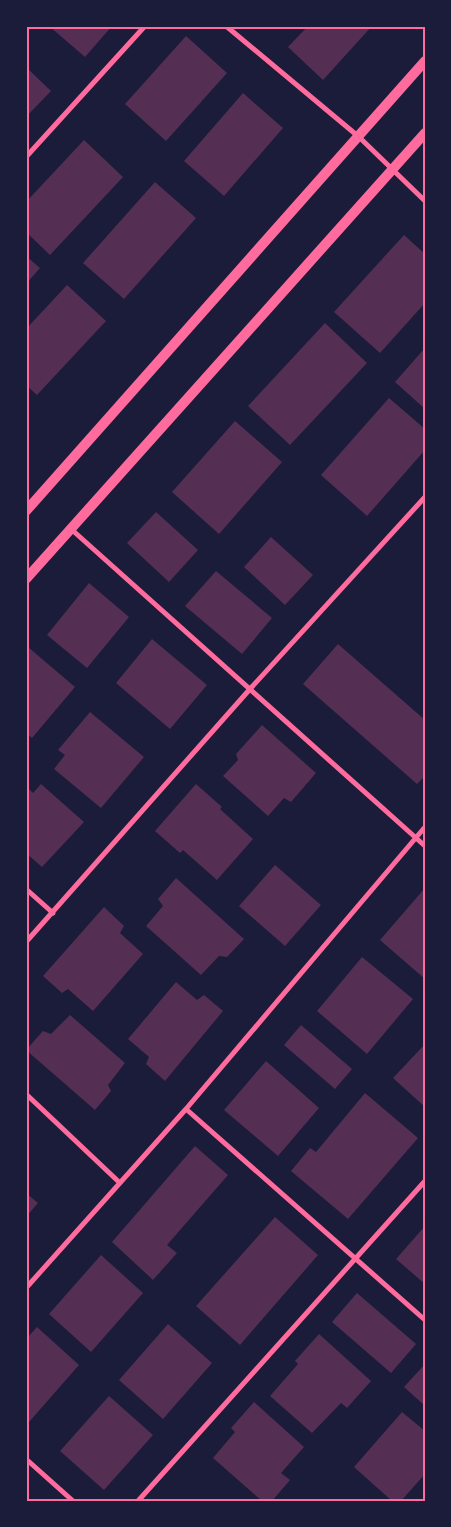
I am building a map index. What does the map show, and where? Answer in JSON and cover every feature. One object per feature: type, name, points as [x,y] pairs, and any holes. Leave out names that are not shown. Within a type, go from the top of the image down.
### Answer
[{"type":"main road","points":[[26,511],[425,61]]},
{"type":"main road","points":[[26,579],[425,133]]},
{"type":"street","points":[[26,157],[145,26]]},
{"type":"street","points":[[226,26],[359,137],[425,201]]},
{"type":"street","points":[[26,942],[250,689],[425,497]]},
{"type":"street","points":[[71,529],[425,846]]},
{"type":"street","points":[[26,1288],[186,1109],[425,827]]},
{"type":"street","points":[[26,889],[53,913]]},
{"type":"street","points":[[26,1094],[120,1183]]},
{"type":"street","points":[[186,1109],[425,1320]]},
{"type":"street","points":[[138,1501],[425,1181]]},
{"type":"street","points":[[26,1460],[73,1501]]},
{"type":"building","points":[[49,26],[112,26],[85,57]]},
{"type":"building","points":[[308,26],[372,26],[323,80],[288,47]]},
{"type":"building","points":[[186,36],[227,73],[166,141],[125,104]]},
{"type":"building","points":[[26,67],[51,91],[26,117]]},
{"type":"building","points":[[243,93],[283,128],[224,196],[184,161]]},
{"type":"building","points":[[84,140],[123,177],[50,255],[26,232],[26,202]]},
{"type":"building","points":[[155,182],[196,218],[124,299],[83,263]]},
{"type":"building","points":[[404,235],[425,254],[425,303],[380,353],[334,312]]},
{"type":"building","points":[[26,256],[40,268],[26,284]]},
{"type":"building","points":[[67,285],[106,321],[37,395],[26,385],[26,329]]},
{"type":"building","points":[[325,323],[367,363],[290,445],[248,406]]},
{"type":"building","points":[[425,350],[425,409],[395,382]]},
{"type":"building","points":[[389,398],[425,429],[425,450],[367,516],[321,475]]},
{"type":"building","points":[[235,421],[282,462],[219,534],[172,492]]},
{"type":"building","points":[[156,512],[198,550],[169,582],[127,543]]},
{"type":"building","points":[[271,537],[313,575],[285,605],[244,567]]},
{"type":"building","points":[[216,571],[272,618],[242,654],[185,606]]},
{"type":"building","points":[[89,583],[129,617],[87,668],[47,635]]},
{"type":"building","points":[[152,639],[207,685],[170,729],[116,683]]},
{"type":"building","points":[[338,644],[425,720],[425,776],[417,784],[303,684]]},
{"type":"building","points":[[28,647],[75,687],[32,738],[26,733],[26,649]]},
{"type":"building","points":[[90,712],[144,757],[101,808],[54,769],[65,755],[58,750]]},
{"type":"building","points":[[262,725],[316,773],[291,802],[284,798],[268,816],[223,776],[238,760],[236,754]]},
{"type":"building","points":[[41,784],[84,822],[42,867],[26,853],[26,793],[29,789],[33,793]]},
{"type":"building","points":[[196,784],[222,807],[220,809],[253,839],[217,880],[183,850],[180,853],[155,831]]},
{"type":"building","points":[[275,865],[321,905],[285,946],[239,906]]},
{"type":"building","points":[[176,878],[244,939],[227,957],[219,956],[201,975],[146,926],[163,906],[158,899]]},
{"type":"building","points":[[425,888],[425,979],[380,940]]},
{"type":"building","points":[[104,907],[124,926],[120,933],[143,954],[93,1011],[68,989],[62,993],[43,976]]},
{"type":"building","points":[[362,957],[413,999],[367,1054],[317,1011]]},
{"type":"building","points":[[176,982],[197,1000],[204,995],[223,1011],[165,1081],[146,1064],[149,1057],[128,1039]]},
{"type":"building","points":[[70,1015],[125,1063],[108,1085],[111,1091],[95,1110],[26,1050],[43,1031],[51,1034]]},
{"type":"building","points":[[301,1025],[352,1069],[335,1089],[284,1045]]},
{"type":"building","points":[[425,1044],[425,1107],[393,1078]]},
{"type":"building","points":[[266,1061],[319,1108],[278,1156],[224,1110]]},
{"type":"building","points":[[365,1093],[418,1138],[348,1219],[291,1171],[310,1148],[316,1152]]},
{"type":"building","points":[[195,1146],[228,1175],[167,1245],[177,1253],[153,1280],[112,1242]]},
{"type":"building","points":[[26,1193],[38,1203],[26,1217]]},
{"type":"building","points":[[275,1217],[318,1255],[240,1345],[196,1306]]},
{"type":"building","points":[[425,1226],[425,1284],[396,1259]]},
{"type":"building","points":[[101,1255],[143,1293],[91,1352],[49,1314]]},
{"type":"building","points":[[357,1293],[416,1344],[391,1373],[332,1322]]},
{"type":"building","points":[[168,1324],[212,1363],[163,1419],[119,1380]]},
{"type":"building","points":[[37,1327],[79,1365],[29,1422],[26,1419],[26,1339]]},
{"type":"building","points":[[319,1334],[371,1381],[347,1408],[341,1403],[312,1433],[270,1396],[298,1364],[295,1361]]},
{"type":"building","points":[[425,1364],[425,1406],[404,1387]]},
{"type":"building","points":[[109,1396],[153,1435],[104,1490],[60,1451]]},
{"type":"building","points":[[254,1402],[304,1447],[281,1473],[290,1480],[272,1501],[262,1501],[213,1458],[235,1432],[231,1428]]},
{"type":"building","points":[[402,1412],[425,1431],[425,1474],[401,1501],[392,1501],[354,1467]]}]
